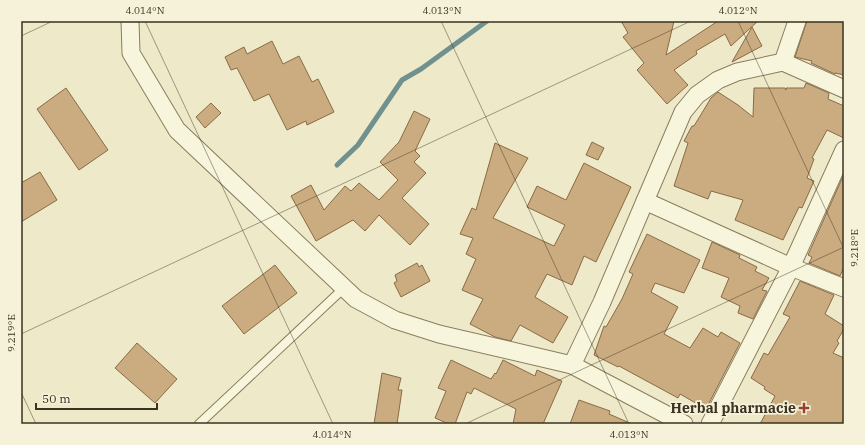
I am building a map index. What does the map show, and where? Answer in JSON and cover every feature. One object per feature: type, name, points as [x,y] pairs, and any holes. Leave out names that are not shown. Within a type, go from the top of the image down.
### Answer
[{"type":"street","points":[[130,21],[131,53],[177,130],[356,299],[395,320],[439,334],[572,365],[684,424]]},
{"type":"street","points":[[783,62],[797,21]]},
{"type":"street","points":[[572,365],[602,302],[683,112],[697,95],[718,80],[737,72],[783,62],[844,89]]},
{"type":"street","points":[[710,424],[791,267],[844,150]]},
{"type":"street","points":[[645,201],[791,267],[844,288]]},
{"type":"lane","points":[[199,424],[344,288]]},
{"type":"building","points":[[621,21],[674,21],[666,55],[718,21],[758,21],[731,46],[725,34],[696,51],[697,54],[674,70],[688,85],[667,104],[637,70],[644,63],[623,37],[628,33]]},
{"type":"building","points":[[807,21],[844,21],[844,75],[835,74],[811,63],[812,61],[795,57]]},
{"type":"building","points":[[752,27],[762,46],[732,62]]},
{"type":"building","points":[[272,41],[283,64],[299,56],[312,82],[318,79],[334,112],[307,125],[306,121],[287,130],[269,94],[254,101],[237,68],[231,70],[225,57],[244,47],[247,54]]},
{"type":"building","points":[[806,83],[829,93],[828,99],[844,106],[844,138],[827,130],[812,158],[814,159],[807,178],[814,181],[802,208],[799,207],[783,240],[735,220],[743,200],[711,191],[708,199],[674,186],[688,143],[684,141],[692,126],[694,126],[711,98],[718,92],[753,117],[754,88],[785,88],[786,90],[786,88],[804,88]]},
{"type":"building","points":[[66,88],[108,150],[79,170],[37,109]]},
{"type":"building","points":[[211,103],[221,113],[205,128],[196,117]]},
{"type":"building","points":[[414,111],[430,119],[415,151],[420,156],[414,162],[426,173],[402,198],[429,224],[410,245],[379,215],[365,231],[353,220],[316,241],[291,196],[311,185],[324,210],[345,186],[351,191],[359,183],[379,200],[398,180],[380,162],[399,142]]},
{"type":"building","points":[[592,142],[604,148],[598,160],[586,155]]},
{"type":"building","points":[[495,143],[528,158],[493,218],[554,246],[565,225],[527,207],[537,186],[566,200],[584,163],[631,187],[596,262],[584,256],[572,285],[547,274],[535,297],[568,317],[553,343],[520,325],[511,341],[495,337],[470,324],[483,299],[462,290],[476,259],[466,254],[473,238],[460,234],[472,208],[476,210]]},
{"type":"building","points":[[40,172],[57,200],[21,222],[21,183]]},
{"type":"building","points":[[844,174],[844,267],[840,276],[809,263],[812,257],[808,255]]},
{"type":"building","points":[[647,234],[700,260],[684,293],[655,283],[651,292],[678,307],[664,334],[690,348],[703,328],[718,337],[721,332],[740,343],[706,409],[680,394],[678,398],[619,366],[618,367],[594,355],[604,326],[606,327],[622,299],[633,274],[629,272]]},
{"type":"building","points":[[712,242],[740,255],[739,258],[757,267],[755,271],[769,278],[762,290],[767,291],[753,319],[738,313],[740,306],[721,297],[729,278],[702,268]]},
{"type":"building","points":[[417,263],[419,267],[422,265],[430,281],[401,297],[394,283],[397,281],[395,275]]},
{"type":"building","points":[[275,265],[297,293],[244,334],[222,306]]},
{"type":"building","points":[[800,281],[834,295],[825,314],[844,326],[844,329],[837,341],[839,343],[833,353],[844,358],[844,424],[760,424],[775,396],[751,378],[764,353],[768,355],[790,317],[783,314]]},
{"type":"building","points":[[137,343],[177,379],[155,403],[115,368]]},
{"type":"building","points":[[451,360],[491,379],[495,373],[496,374],[503,360],[535,376],[537,370],[562,381],[543,424],[513,424],[516,409],[474,388],[471,394],[467,392],[455,424],[449,424],[435,418],[446,391],[438,388]]},
{"type":"building","points":[[382,373],[401,378],[398,390],[402,390],[397,424],[374,424]]},
{"type":"building","points":[[579,400],[610,411],[609,414],[632,424],[570,424]]},
{"type":"waterway","points":[[337,165],[358,145],[402,80],[421,69],[487,21]]},
{"type":"place","name":"Herbal pharmacie","points":[[804,408]]}]
